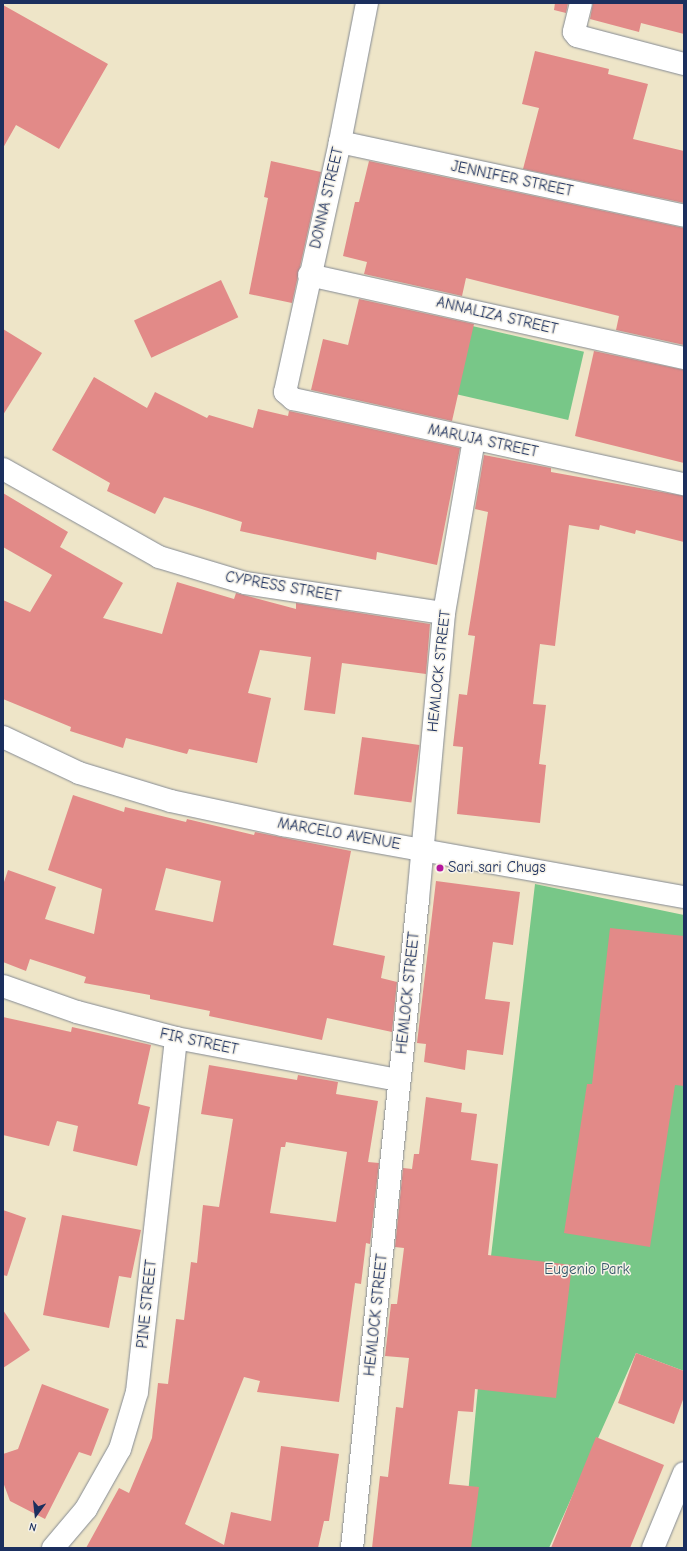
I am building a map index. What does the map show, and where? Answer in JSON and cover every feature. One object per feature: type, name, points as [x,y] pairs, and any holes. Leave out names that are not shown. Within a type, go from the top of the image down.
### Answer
[{"type":"street","name":"DONNA STREET","points":[[285,392],[309,275],[340,142],[367,3]]},
{"type":"street","points":[[581,3],[575,27],[577,36],[684,64]]},
{"type":"street","name":"JENNIFER STREET","points":[[340,142],[684,216]]},
{"type":"street","name":"ANNALIZA STREET","points":[[309,275],[684,358]]},
{"type":"street","name":"MARUJA STREET","points":[[285,392],[293,399],[474,440],[684,484]]},
{"type":"street","name":"HEMLOCK STREET","points":[[352,1548],[400,1080],[444,613],[474,440]]},
{"type":"street","name":"CYPRESS STREET","points":[[3,469],[160,558],[245,583],[444,613]]},
{"type":"street","name":"MARCELO AVENUE","points":[[3,737],[79,773],[171,801],[283,825],[422,848],[684,897]]},
{"type":"street","name":"FIR STREET","points":[[3,986],[77,1012],[176,1038],[400,1080]]},
{"type":"street","name":"PINE STREET","points":[[53,1548],[86,1509],[120,1449],[137,1392],[176,1038]]},
{"type":"street","points":[[653,1548],[684,1472]]},
{"type":"green space","points":[[468,325],[584,352],[568,420],[452,393]]},
{"type":"green space","name":"Eugenio Park","points":[[535,884],[684,915],[684,1371],[636,1353],[549,1548],[463,1548],[487,1290]]},
{"type":"building","points":[[555,3],[568,3],[566,13],[554,10]]},
{"type":"building","points":[[593,3],[684,3],[684,34],[641,23],[639,32],[590,19]]},
{"type":"building","points":[[3,5],[108,64],[59,149],[16,125],[3,148]]},
{"type":"building","points":[[535,51],[609,69],[608,74],[648,84],[633,139],[684,151],[684,203],[523,169],[539,108],[522,104]]},
{"type":"building","points":[[271,161],[321,172],[292,303],[249,294],[268,198],[264,197]]},
{"type":"building","points":[[369,161],[684,228],[684,345],[616,330],[619,316],[466,278],[462,296],[364,274],[367,262],[343,256],[355,202],[359,202]]},
{"type":"building","points":[[221,280],[238,317],[151,358],[134,321]]},
{"type":"building","points":[[359,299],[474,324],[452,421],[311,390],[323,339],[348,345]]},
{"type":"building","points":[[3,329],[42,353],[3,415]]},
{"type":"building","points":[[594,351],[684,370],[684,463],[575,436]]},
{"type":"building","points":[[94,377],[147,408],[155,392],[207,418],[209,415],[253,428],[258,409],[288,416],[289,411],[460,448],[437,565],[377,552],[376,560],[240,531],[242,522],[164,497],[155,514],[107,491],[110,483],[52,450]]},
{"type":"building","points":[[484,455],[551,468],[551,472],[684,496],[684,542],[636,530],[635,534],[600,525],[599,530],[569,525],[555,646],[540,644],[533,704],[546,705],[539,764],[546,765],[540,823],[457,814],[463,747],[453,746],[459,694],[467,695],[475,636],[468,635],[488,512],[475,509]]},
{"type":"building","points":[[3,493],[68,532],[60,547],[123,583],[103,618],[162,634],[177,582],[234,599],[236,593],[296,609],[296,603],[430,624],[426,674],[342,663],[335,714],[304,710],[311,657],[260,650],[248,693],[271,698],[257,763],[189,749],[187,754],[126,738],[123,748],[70,731],[71,727],[3,699],[3,600],[30,612],[52,575],[3,547]]},
{"type":"building","points":[[362,737],[419,745],[411,803],[354,794]]},
{"type":"building","points":[[73,795],[124,812],[125,807],[186,822],[187,819],[254,835],[255,832],[351,851],[333,945],[385,956],[381,978],[397,982],[392,1032],[327,1018],[322,1040],[209,1016],[210,1011],[150,999],[150,995],[84,983],[86,977],[30,959],[26,971],[3,962],[3,885],[8,870],[56,887],[45,919],[94,934],[102,889],[48,870]],"holes":[[[166,868],[221,881],[213,922],[155,910]]]},
{"type":"building","points":[[436,881],[520,892],[513,945],[493,942],[485,999],[510,1002],[503,1055],[467,1050],[465,1070],[424,1062],[426,1044],[417,1043]]},
{"type":"building","points":[[610,928],[684,936],[684,1086],[675,1085],[650,1247],[564,1233],[587,1084],[592,1084]]},
{"type":"building","points":[[3,1017],[71,1032],[72,1027],[151,1045],[138,1104],[150,1107],[137,1166],[73,1151],[78,1126],[57,1121],[49,1146],[3,1135]]},
{"type":"building","points":[[209,1065],[297,1080],[298,1075],[338,1082],[336,1094],[378,1101],[368,1162],[379,1163],[370,1244],[366,1243],[361,1284],[355,1283],[339,1402],[257,1392],[260,1381],[244,1377],[185,1524],[224,1545],[231,1512],[271,1521],[281,1446],[339,1454],[329,1521],[324,1521],[318,1548],[86,1548],[119,1488],[129,1493],[152,1438],[158,1383],[168,1384],[176,1319],[184,1320],[191,1262],[197,1263],[203,1205],[219,1207],[233,1119],[201,1114]],"holes":[[[286,1142],[347,1152],[336,1222],[270,1213],[281,1147],[285,1147]]]},
{"type":"building","points":[[426,1097],[462,1103],[461,1112],[477,1114],[471,1160],[498,1164],[488,1255],[572,1265],[556,1398],[475,1389],[473,1412],[458,1411],[449,1484],[479,1487],[471,1548],[372,1548],[380,1476],[388,1477],[396,1407],[403,1408],[409,1358],[385,1356],[391,1304],[397,1304],[404,1248],[395,1247],[403,1168],[412,1169],[414,1154],[419,1154]]},
{"type":"building","points":[[3,1210],[26,1218],[7,1276],[3,1275]]},
{"type":"building","points":[[62,1215],[141,1230],[131,1278],[119,1276],[109,1328],[43,1315]]},
{"type":"building","points":[[3,1310],[30,1350],[3,1368]]},
{"type":"building","points":[[636,1353],[684,1371],[684,1397],[674,1424],[618,1403]]},
{"type":"building","points":[[42,1384],[109,1409],[91,1456],[79,1452],[45,1519],[10,1501],[3,1482],[3,1454],[18,1449]]},
{"type":"building","points":[[596,1437],[664,1465],[630,1548],[551,1548]]},
{"type":"place","name":"Sari sari Chugs","points":[[440,868]]}]
